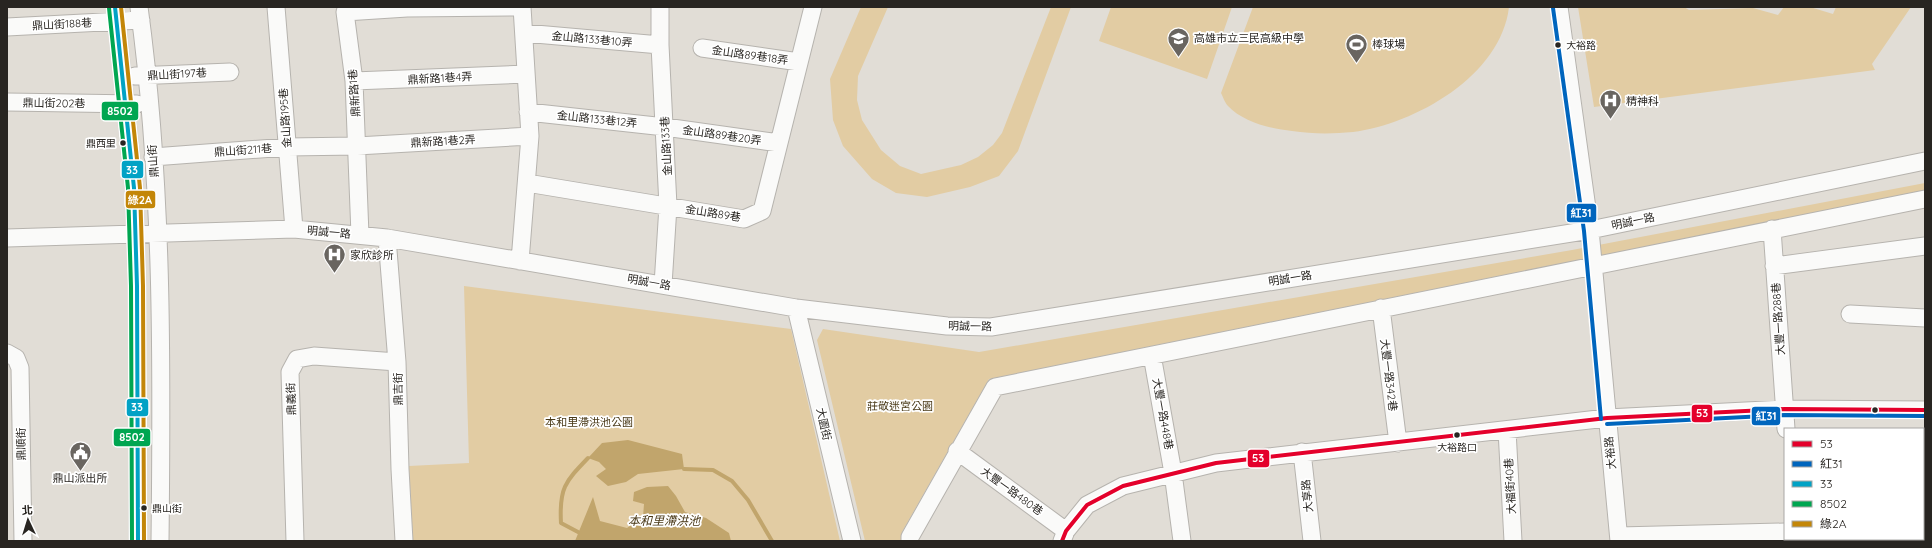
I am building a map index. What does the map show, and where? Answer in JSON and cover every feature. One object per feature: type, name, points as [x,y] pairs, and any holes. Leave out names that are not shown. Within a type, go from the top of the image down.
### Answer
[{"type":"street","name":"金山路195巷","points":[[276,7],[294,229]]},
{"type":"street","points":[[407,8],[522,7],[530,136],[520,261]]},
{"type":"street","name":"金山路133巷","points":[[660,7],[660,45],[668,206],[663,285]]},
{"type":"street","name":"金山路89巷","points":[[527,183],[744,219],[762,211],[813,7]]},
{"type":"street","name":"大裕路","points":[[1559,7],[1590,230],[1619,538]]},
{"type":"street","name":"鼎新路1巷","points":[[360,235],[354,81],[345,12],[407,8]]},
{"type":"street","name":"鼎山街188巷","points":[[7,27],[116,14],[140,14]]},
{"type":"street","name":"鼎山街","points":[[116,14],[134,188],[138,541]]},
{"type":"street","name":"鼎山街","points":[[140,14],[149,103],[157,234],[161,483],[160,541]]},
{"type":"street","name":"金山路133巷10弄","points":[[524,33],[660,45]]},
{"type":"street","name":"金山路89巷18弄","points":[[702,48],[799,62]]},
{"type":"street","name":"鼎山街197巷","points":[[123,77],[230,72]]},
{"type":"street","name":"鼎新路1巷4弄","points":[[354,81],[526,74]]},
{"type":"street","name":"鼎山街202巷","points":[[7,102],[149,103]]},
{"type":"street","name":"金山路133巷12弄","points":[[528,112],[665,126]]},
{"type":"street","name":"金山路89巷20弄","points":[[665,126],[779,143]]},
{"type":"street","name":"鼎新路1巷2弄","points":[[356,146],[530,136]]},
{"type":"street","name":"鼎山街211巷","points":[[153,156],[287,147],[356,146]]},
{"type":"street","name":"明誠一路","points":[[7,238],[294,229],[387,238],[796,308],[947,326],[991,327],[1590,230],[1925,160]]},
{"type":"street","points":[[910,539],[995,387],[1925,198]]},
{"type":"street","name":"大豐一路288巷","points":[[1772,229],[1786,428]]},
{"type":"street","name":"鼎吉街","points":[[387,238],[397,362],[404,541]]},
{"type":"street","points":[[1774,266],[1925,246]]},
{"type":"street","name":"大園街","points":[[796,308],[852,541]]},
{"type":"street","name":"大豐一路342巷","points":[[1381,308],[1398,443]]},
{"type":"street","points":[[1850,314],[1925,318]]},
{"type":"street","name":"鼎順街","points":[[7,353],[16,358],[20,368],[23,541]]},
{"type":"street","name":"大豐一路448巷","points":[[1152,355],[1173,473],[1182,541]]},
{"type":"street","name":"鼎義街","points":[[295,541],[290,372],[298,359],[314,356],[397,362]]},
{"type":"street","points":[[1064,536],[1087,505],[1123,486],[1216,463],[1607,418],[1785,409],[1925,410]]},
{"type":"street","name":"大福街40巷","points":[[1507,430],[1513,541]]},
{"type":"street","name":"大豐一路480巷","points":[[958,451],[1064,536]]},
{"type":"street","name":"大享路","points":[[1302,452],[1312,541]]},
{"type":"street","points":[[138,485],[161,483]]},
{"type":"street","points":[[1619,538],[1784,532]]},
{"type":"green space","points":[[861,7],[888,7],[858,76],[857,100],[862,120],[881,150],[900,166],[921,174],[961,165],[978,157],[993,145],[1002,133],[1051,7],[1071,7],[1018,151],[999,176],[970,187],[927,197],[896,193],[872,179],[843,146],[833,120],[830,79]]},
{"type":"green space","points":[[1111,7],[1232,7],[1207,79],[1099,41]]},
{"type":"green space","name":"棒球場","points":[[1253,7],[1509,7],[1503,32],[1490,55],[1472,75],[1451,92],[1427,107],[1402,119],[1377,127],[1353,132],[1307,133],[1266,126],[1249,120],[1234,112],[1225,102],[1221,93]]},
{"type":"green space","points":[[1578,7],[1684,7],[1689,10],[1753,8],[1778,15],[1784,7],[1810,7],[1833,14],[1836,7],[1911,7],[1872,64],[1875,70],[1594,107]]},
{"type":"green space","name":"莊敬迷宮公園","points":[[1925,183],[1925,193],[1568,262],[989,379],[902,532],[903,541],[865,541],[817,340],[823,329],[979,352],[1572,250]]},
{"type":"green space","name":"本和里滯洪池公園","points":[[464,286],[791,329],[840,541],[413,541],[409,466],[469,463]]},
{"type":"water","points":[[628,440],[682,454],[684,469],[638,474],[626,482],[608,486],[596,476],[606,469],[599,462],[588,458],[602,443]]},
{"type":"water","name":"本和里滯洪池","points":[[668,486],[676,496],[685,512],[706,518],[729,533],[731,541],[575,541],[593,497],[600,521],[627,528],[643,517],[644,504],[633,501],[634,492],[647,487]]},
{"type":"waterway","points":[[578,532],[561,523],[561,501],[565,486],[574,473],[588,458]]},
{"type":"waterway","points":[[684,469],[713,470],[732,481],[748,500],[772,541]]},
{"type":"transit line","name":"33","points":[[115,7],[134,188],[137,286],[138,541]]},
{"type":"transit line","name":"綠2A","points":[[121,7],[140,188],[143,286],[144,541]]},
{"type":"transit line","name":"8502","points":[[109,8],[128,188],[131,286],[132,541]]},
{"type":"transit line","name":"紅31","points":[[1553,8],[1584,231],[1601,419]]},
{"type":"transit line","name":"53","points":[[1062,541],[1066,531],[1087,505],[1123,486],[1216,463],[1607,418],[1785,409],[1925,410]]},
{"type":"transit line","name":"紅31","points":[[1607,424],[1785,415],[1925,416]]},
{"type":"place","name":"大裕路","points":[[1558,45]]},
{"type":"place","name":"高雄市立三民高級中學","points":[[1179,58]]},
{"type":"place","name":"棒球場","points":[[1357,64]]},
{"type":"place","name":"精神科","points":[[1610,120]]},
{"type":"place","name":"鼎西里","points":[[123,143]]},
{"type":"place","name":"家欣診所","points":[[335,274]]},
{"type":"place","name":"大裕路口","points":[[1457,435]]},
{"type":"place","name":"鼎山派出所","points":[[80,472]]},
{"type":"place","name":"鼎山街","points":[[144,508]]}]
